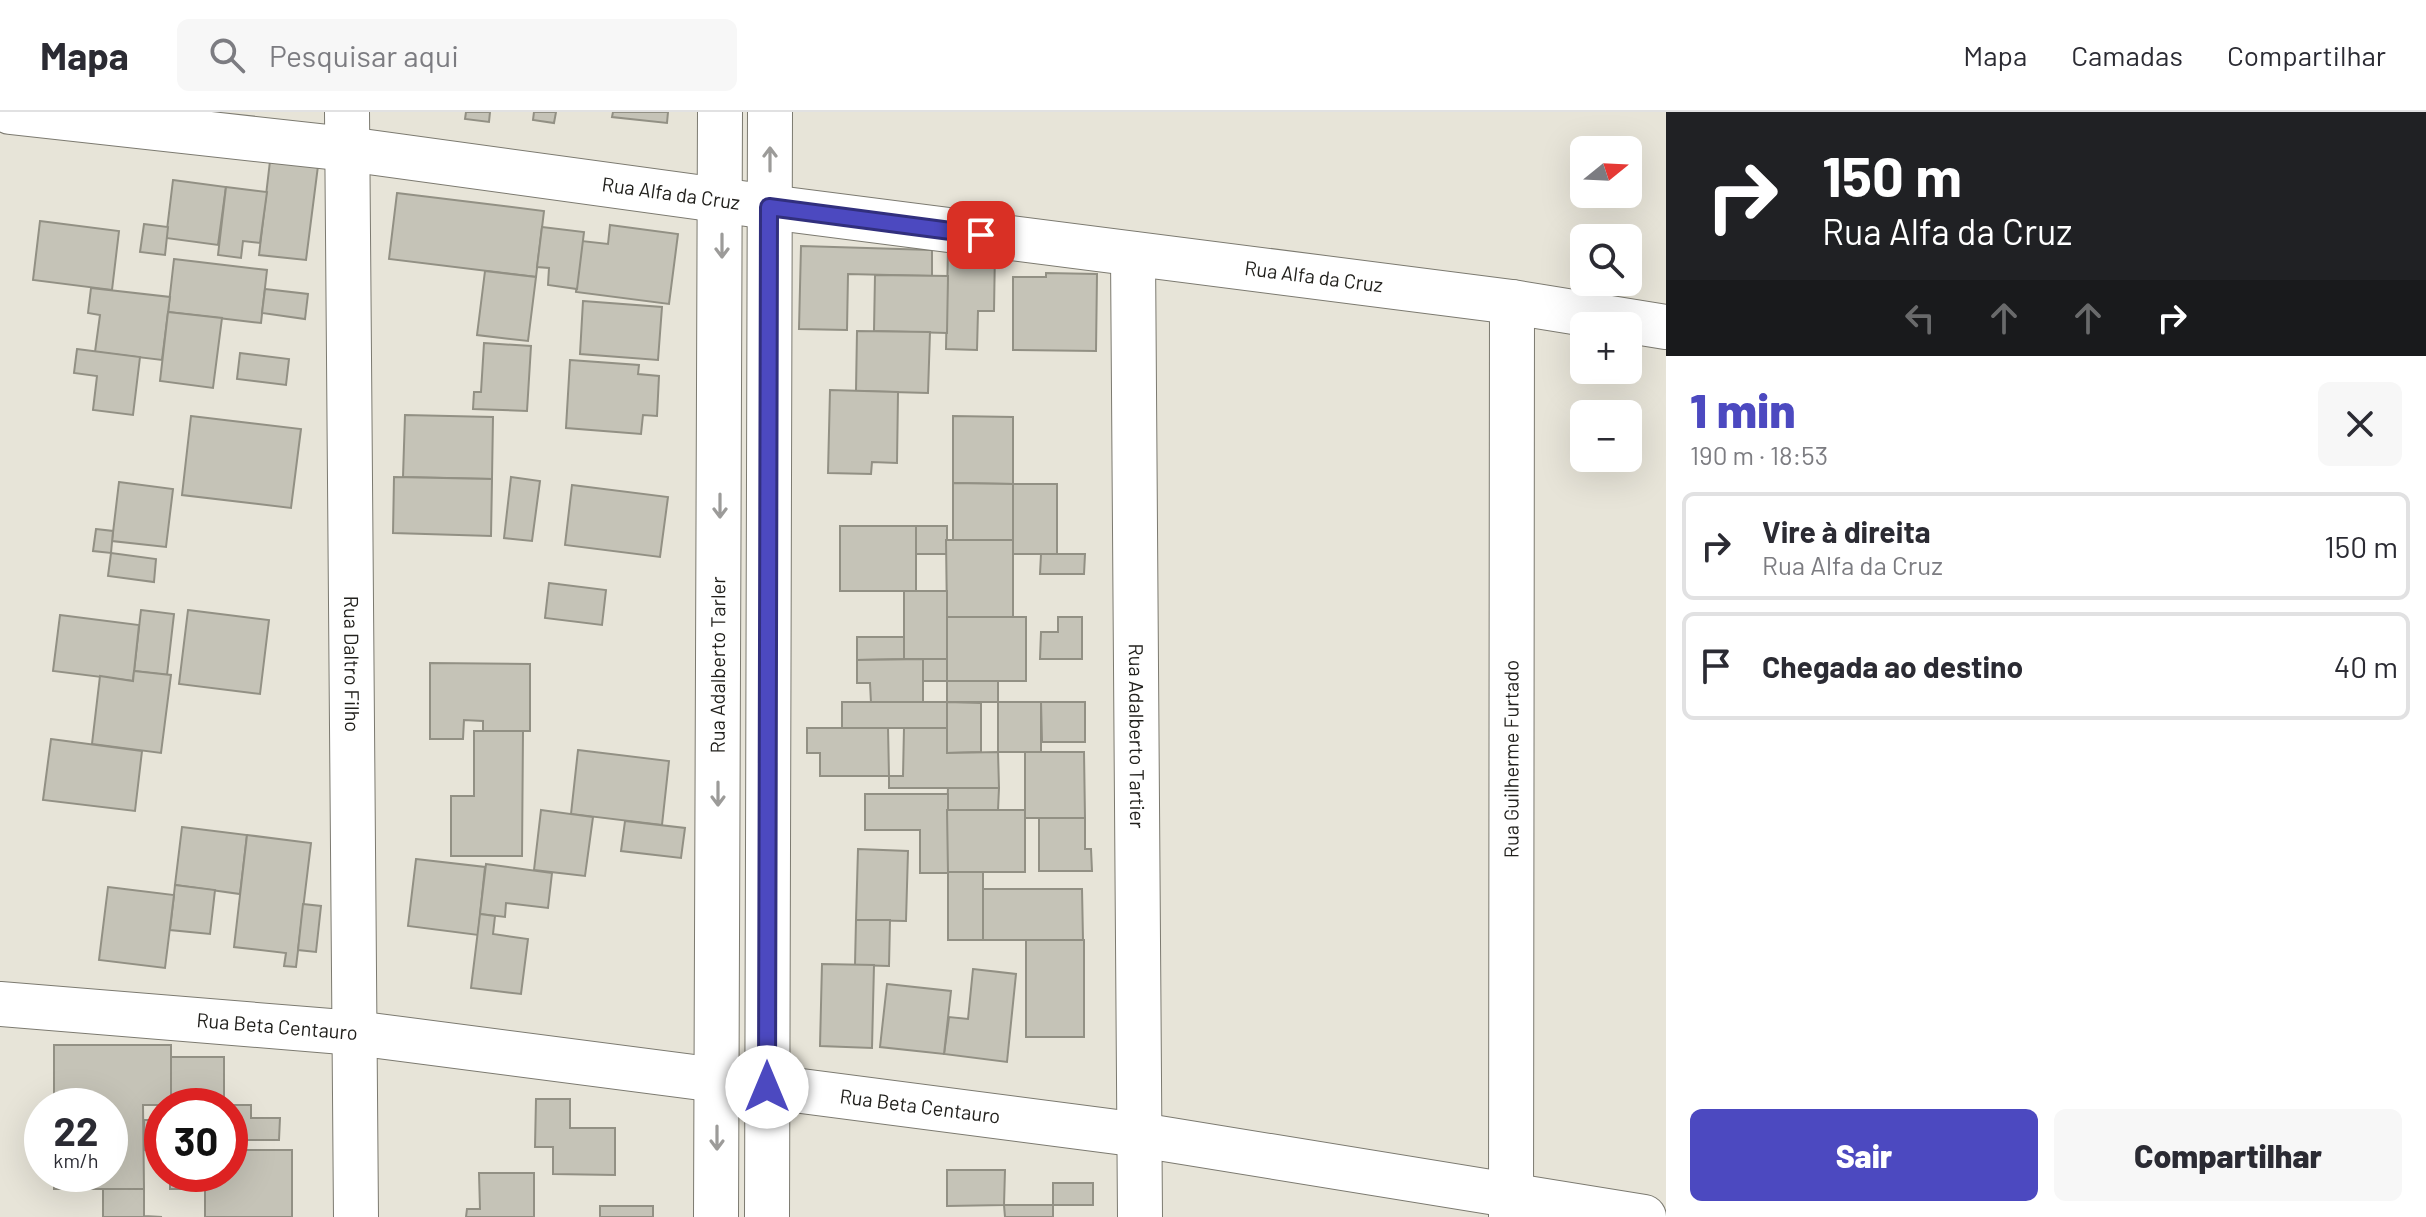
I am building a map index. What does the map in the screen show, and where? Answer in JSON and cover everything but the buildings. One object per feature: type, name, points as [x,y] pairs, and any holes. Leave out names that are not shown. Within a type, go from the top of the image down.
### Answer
[{"type":"street","name":"Rua Alfa da Cruz","points":[[10,112],[347,131],[722,201],[1512,302],[1666,327]]},
{"type":"street","name":"Rua Adalberto Tarler","points":[[716,1217],[720,112]]},
{"type":"street","points":[[767,1217],[770,112]]},
{"type":"street","name":"Rua Daltro Filho","points":[[347,131],[356,1217]]},
{"type":"street","name":"Rua Adalberto Tartier","points":[[1133,254],[1140,1217]]},
{"type":"street","name":"Rua Guilherme Furtado","points":[[1511,1207],[1512,302]]},
{"type":"street","name":"Rua Beta Centauro","points":[[0,1004],[355,1033],[1140,1135],[1511,1207],[1644,1217]]},
{"type":"route","points":[[767,1087],[769,207],[981,235]]}]
